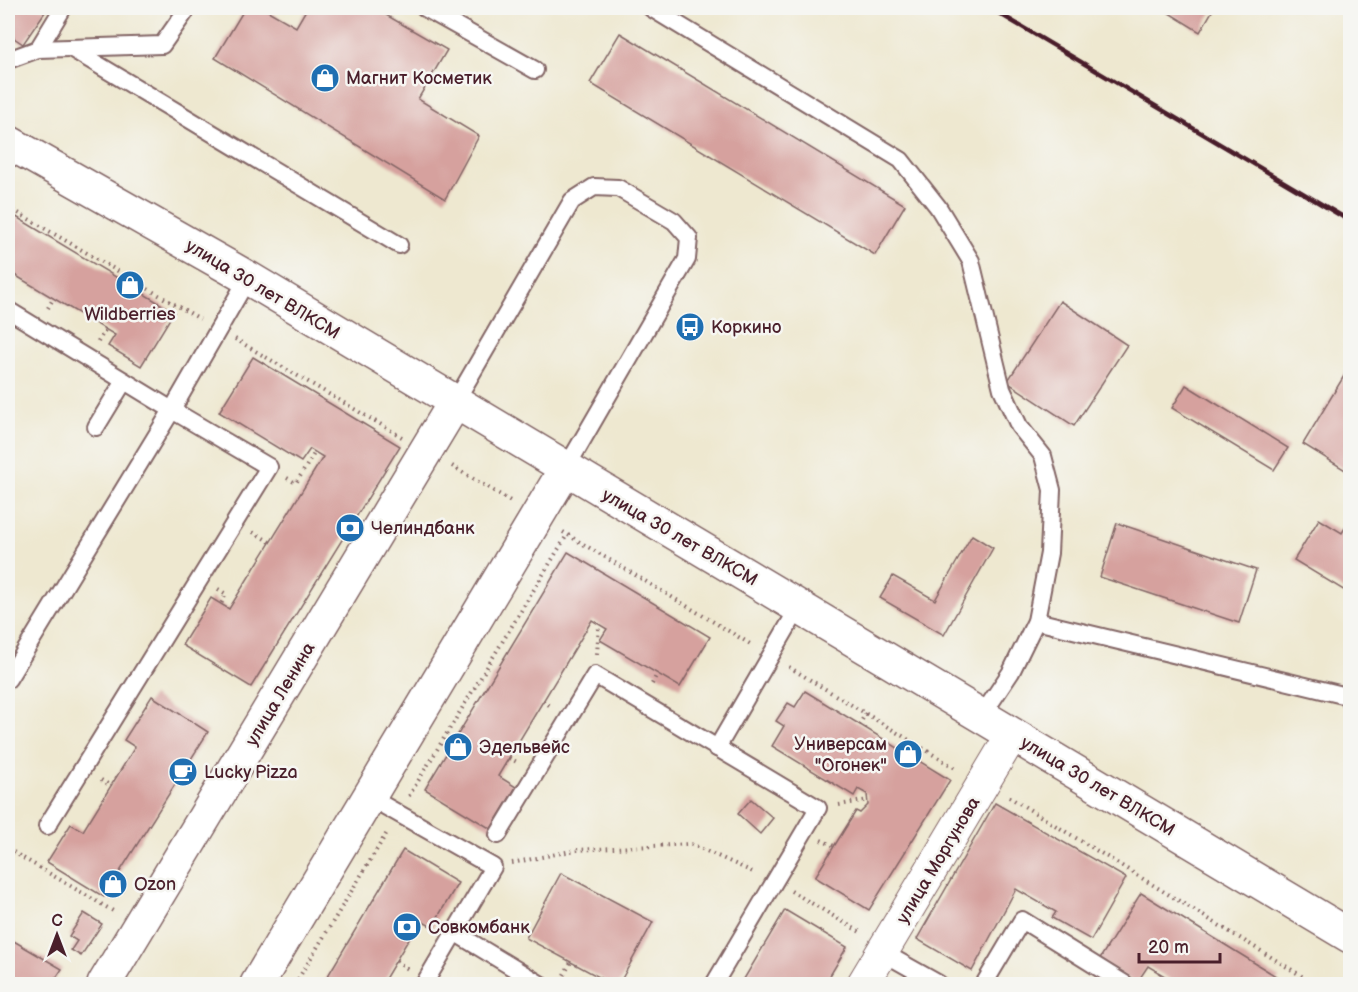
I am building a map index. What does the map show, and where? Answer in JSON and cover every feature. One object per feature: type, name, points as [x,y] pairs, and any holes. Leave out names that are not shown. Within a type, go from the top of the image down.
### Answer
[{"type":"main road","name":"улица 30 лет ВЛКСМ","points":[[8,142],[248,278],[454,404],[1350,936]]},
{"type":"main road","name":"улица Ленина","points":[[105,984],[454,404]]},
{"type":"main road","points":[[257,984],[565,470]]},
{"type":"street","name":"улица Моргунова","points":[[863,984],[874,944],[1012,735]]},
{"type":"lane","points":[[38,49],[63,8]]},
{"type":"lane","points":[[8,60],[38,49],[162,45],[188,8]]},
{"type":"lane","points":[[425,8],[535,70]]},
{"type":"lane","points":[[651,8],[901,160],[938,207],[971,261],[1002,389],[1019,426],[1043,456],[1052,490],[1050,542],[1036,621],[1011,672],[981,717]]},
{"type":"lane","points":[[72,49],[399,245]]},
{"type":"lane","points":[[454,404],[572,201],[594,187],[618,188],[674,220],[689,238],[687,259],[565,470]]},
{"type":"lane","points":[[8,679],[172,410],[248,278]]},
{"type":"lane","points":[[8,310],[269,467],[47,826]]},
{"type":"lane","points":[[96,427],[124,381]]},
{"type":"lane","points":[[717,748],[799,608]]},
{"type":"lane","points":[[1036,621],[1347,696],[1350,700]]},
{"type":"lane","points":[[498,835],[595,675],[818,808],[714,984]]},
{"type":"lane","points":[[369,797],[493,867],[424,984]]},
{"type":"lane","points":[[984,984],[1022,920],[1125,984]]},
{"type":"lane","points":[[454,932],[540,984]]},
{"type":"lane","points":[[874,944],[939,984]]},
{"type":"path","points":[[8,278],[11,273]]},
{"type":"path","points":[[130,285],[133,280]]},
{"type":"path","points":[[427,451],[963,772]]},
{"type":"path","points":[[269,467],[296,483],[315,452]]},
{"type":"path","points":[[295,984],[567,535]]},
{"type":"path","points":[[595,675],[599,624]]},
{"type":"path","points":[[859,724],[866,713]]},
{"type":"path","points":[[908,754],[916,744]]},
{"type":"path","points":[[183,772],[194,778]]},
{"type":"path","points":[[1007,795],[1315,984]]},
{"type":"path","points":[[818,808],[868,800]]},
{"type":"path","points":[[493,867],[576,850],[691,844],[775,882],[874,944]]},
{"type":"path","points":[[8,849],[113,911]]},
{"type":"path","points":[[113,884],[125,891]]},
{"type":"path","points":[[559,984],[571,962]]},
{"type":"path","points":[[1152,984],[1160,974]]},
{"type":"building","points":[[8,8],[47,9],[23,44],[8,34]]},
{"type":"building","points":[[245,8],[263,8],[296,27],[307,8],[374,8],[447,50],[418,99],[479,136],[445,199],[215,58]]},
{"type":"building","points":[[1161,8],[1214,8],[1200,32]]},
{"type":"building","points":[[620,33],[905,205],[875,255],[590,83]]},
{"type":"building","points":[[8,212],[174,312],[141,366],[108,346],[115,335],[8,271]]},
{"type":"building","points":[[1060,301],[1127,345],[1074,426],[1007,382]]},
{"type":"building","points":[[253,357],[400,446],[251,687],[182,645],[211,598],[229,609],[323,457],[310,449],[301,462],[219,412]]},
{"type":"building","points":[[1350,366],[1350,473],[1303,444]]},
{"type":"building","points":[[1186,385],[1288,448],[1274,470],[1172,408]]},
{"type":"building","points":[[1319,519],[1342,533],[1348,523],[1350,525],[1350,594],[1294,560]]},
{"type":"building","points":[[1117,523],[1256,570],[1239,623],[1100,577]]},
{"type":"building","points":[[972,535],[993,548],[944,635],[880,598],[893,576],[935,600]]},
{"type":"building","points":[[568,552],[710,637],[680,687],[600,640],[607,629],[592,620],[498,776],[516,787],[491,829],[425,789]]},
{"type":"building","points":[[805,691],[950,780],[869,910],[815,877],[856,811],[860,813],[868,805],[867,794],[858,789],[854,796],[772,746],[784,726],[776,721],[788,703],[795,707]]},
{"type":"building","points":[[152,696],[208,732],[104,897],[47,862],[71,824],[83,831],[135,747],[124,740]]},
{"type":"building","points":[[751,799],[773,818],[760,834],[738,814]]},
{"type":"building","points":[[995,803],[1126,878],[1091,940],[1052,918],[1056,912],[1016,889],[972,971],[917,939]]},
{"type":"building","points":[[403,850],[458,883],[432,927],[420,920],[382,984],[323,984]]},
{"type":"building","points":[[561,873],[653,922],[619,984],[612,984],[526,938]]},
{"type":"building","points":[[1141,893],[1279,978],[1275,984],[1178,984],[1148,966],[1136,984],[1099,960]]},
{"type":"building","points":[[785,910],[847,947],[825,984],[741,984]]},
{"type":"building","points":[[84,913],[102,924],[81,956],[71,950],[77,941],[69,936]]},
{"type":"building","points":[[12,940],[62,969],[52,984],[8,984],[8,948]]},
{"type":"railway","points":[[990,8],[1350,221]]},
{"type":"place","name":"Магнит Косметик","points":[[325,78]]},
{"type":"place","name":"Wildberries","points":[[130,285]]},
{"type":"place","name":"Коркино","points":[[690,327]]},
{"type":"place","name":"Челиндбанк","points":[[350,528]]},
{"type":"place","name":"Эдельвейс","points":[[458,747]]},
{"type":"place","name":"Универсам \"Огонек\"","points":[[908,754]]},
{"type":"place","name":"Lucky Pizza","points":[[183,772]]},
{"type":"place","name":"Ozon","points":[[113,884]]},
{"type":"place","name":"Совкомбанк","points":[[407,927]]}]
